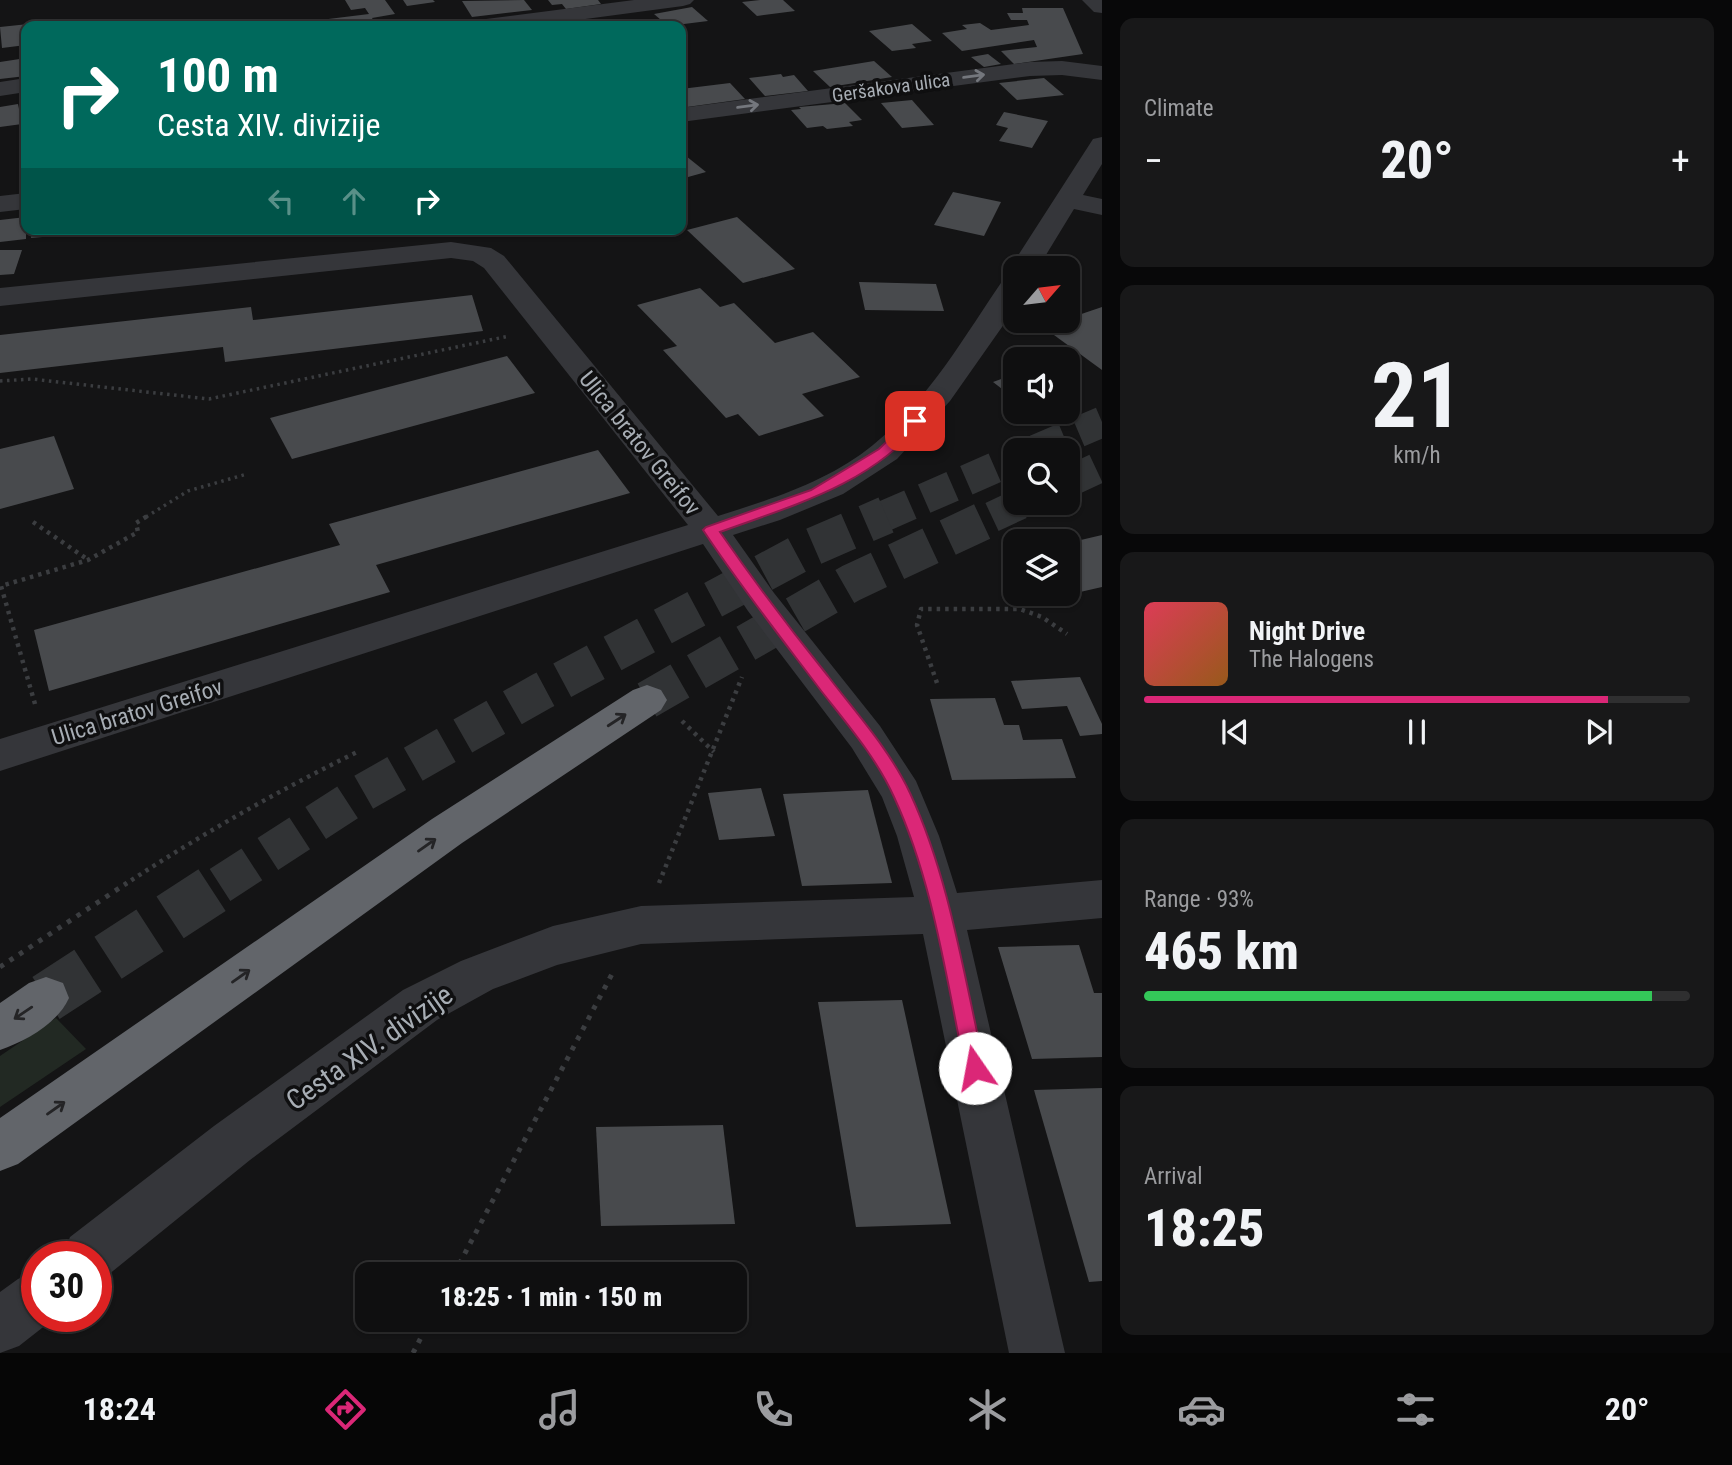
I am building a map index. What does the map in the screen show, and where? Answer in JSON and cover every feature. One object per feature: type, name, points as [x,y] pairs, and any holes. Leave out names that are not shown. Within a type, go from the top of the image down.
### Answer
[{"type":"highway","points":[[0,1147],[447,831],[663,709]]},
{"type":"highway","points":[[0,1028],[46,998]]},
{"type":"street","points":[[524,21],[683,0]]},
{"type":"street","points":[[1093,0],[1102,7]]},
{"type":"street","name":"Geršakova ulica","points":[[686,114],[1030,69],[1062,68],[1102,73]]},
{"type":"street","points":[[0,89],[21,86]]},
{"type":"street","points":[[1031,256],[1102,144]]},
{"type":"street","points":[[1066,200],[1102,207]]},
{"type":"street","points":[[0,204],[21,202]]},
{"type":"street","name":"Ulica bratov Greifov","points":[[0,297],[451,250],[481,254],[494,262],[711,530],[0,755]]},
{"type":"street","points":[[1003,302],[974,349],[915,421],[884,452],[816,493],[711,530],[761,602],[885,764],[901,793],[918,836],[941,913],[1037,1353]]},
{"type":"street","name":"Cesta XIV. divizije","points":[[108,1241],[232,1143],[420,1005],[477,975],[553,946],[641,925],[885,918],[1102,899]]},
{"type":"street","points":[[0,1326],[21,1310]]},
{"type":"path","points":[[0,381],[32,379],[209,399],[548,328]]},
{"type":"path","points":[[46,741],[1,586],[88,560],[138,532],[136,523],[188,491],[247,474]]},
{"type":"path","points":[[33,522],[88,560]]},
{"type":"path","points":[[937,683],[917,625],[921,609],[1020,610],[1042,617],[1066,634]]},
{"type":"path","points":[[460,1262],[614,970],[641,925],[714,752],[742,677]]},
{"type":"path","points":[[663,709],[714,752]]},
{"type":"path","points":[[0,967],[197,837],[264,797],[356,752]]},
{"type":"path","points":[[413,1353],[424,1332]]},
{"type":"shaded area","points":[[56,1018],[86,1049],[0,1107],[0,1056]]},
{"type":"building","points":[[345,0],[385,0],[395,14],[372,18],[374,21],[312,21],[369,14],[365,8],[351,10]]},
{"type":"building","points":[[403,0],[433,0],[435,2],[407,6]]},
{"type":"building","points":[[524,0],[532,10],[472,17],[462,1]]},
{"type":"building","points":[[548,0],[598,0],[601,4],[566,9],[562,4],[552,5]]},
{"type":"building","points":[[783,0],[795,11],[757,16],[742,2]]},
{"type":"building","points":[[692,7],[708,21],[686,24],[686,21],[662,21],[654,14]]},
{"type":"building","points":[[1022,8],[1063,8],[1083,54],[1014,64],[1001,51],[1037,47],[1034,40],[962,51],[942,33],[967,29],[962,25],[980,23],[991,30],[1029,25],[1027,20],[1011,20],[1007,13],[1023,13]]},
{"type":"building","points":[[912,24],[932,41],[912,44],[916,48],[892,51],[869,31]]},
{"type":"building","points":[[21,25],[21,46],[2,48],[0,27]]},
{"type":"building","points":[[988,54],[1001,64],[984,67],[971,57]]},
{"type":"building","points":[[21,59],[21,77],[0,79],[0,62]]},
{"type":"building","points":[[874,61],[892,77],[830,87],[813,71]]},
{"type":"building","points":[[781,74],[783,77],[794,75],[808,91],[765,96],[749,78]]},
{"type":"building","points":[[1044,78],[1064,95],[1017,100],[999,83]]},
{"type":"building","points":[[730,83],[745,99],[687,107],[686,88]]},
{"type":"building","points":[[912,100],[934,125],[902,128],[881,103]]},
{"type":"building","points":[[845,103],[862,120],[849,122],[853,126],[807,128],[791,110],[801,109],[799,107]]},
{"type":"building","points":[[18,104],[21,124],[0,127],[0,107]]},
{"type":"building","points":[[1004,112],[1048,121],[1032,148],[999,141],[1008,128],[996,125]]},
{"type":"building","points":[[686,156],[706,172],[686,178]]},
{"type":"building","points":[[953,192],[1001,202],[984,236],[934,225]]},
{"type":"building","points":[[737,217],[795,269],[743,283],[687,230]]},
{"type":"building","points":[[21,218],[21,235],[26,235],[26,239],[0,242],[0,220]]},
{"type":"building","points":[[31,235],[65,235],[31,238]]},
{"type":"building","points":[[0,250],[22,250],[14,274],[0,275]]},
{"type":"building","points":[[859,282],[936,284],[944,311],[865,310]]},
{"type":"building","points":[[700,288],[720,307],[734,303],[775,343],[813,332],[860,377],[802,394],[824,416],[759,436],[738,414],[726,418],[663,350],[677,346],[637,305]]},
{"type":"building","points":[[472,295],[483,331],[225,362],[223,347],[0,373],[0,335],[251,307],[253,320]]},
{"type":"building","points":[[1102,307],[1102,370],[1080,354],[1080,347],[1070,347],[1051,333],[1080,333],[1080,314]]},
{"type":"building","points":[[507,356],[535,393],[292,459],[270,418]]},
{"type":"building","points":[[1003,378],[1003,390],[993,382]]},
{"type":"building","points":[[54,436],[74,489],[0,509],[0,449]]},
{"type":"building","points":[[598,450],[630,493],[376,565],[390,592],[49,691],[34,630],[340,545],[329,524]]},
{"type":"building","points":[[1102,535],[1102,587],[1080,592],[1080,540]]},
{"type":"building","points":[[1080,677],[1102,724],[1102,734],[1080,736],[1067,706],[1022,709],[1011,681]]},
{"type":"building","points":[[995,698],[1004,725],[1019,725],[1023,740],[1062,739],[1076,778],[952,780],[930,699]]},
{"type":"building","points":[[761,788],[775,836],[719,840],[708,793]]},
{"type":"building","points":[[868,790],[892,883],[802,886],[783,794]]},
{"type":"building","points":[[1079,945],[1094,993],[1102,993],[1102,1057],[1032,1059],[998,947]]},
{"type":"building","points":[[902,1000],[951,1224],[856,1227],[818,1002]]},
{"type":"building","points":[[1102,1088],[1102,1281],[1089,1282],[1034,1090]]},
{"type":"building","points":[[723,1125],[735,1224],[601,1226],[596,1127]]},
{"type":"tunnel","points":[[1064,438],[1102,422]]},
{"type":"tunnel","points":[[882,517],[1003,464]]},
{"type":"tunnel","points":[[1080,476],[1102,466]]},
{"type":"tunnel","points":[[992,517],[1003,512]]},
{"type":"tunnel","points":[[220,885],[359,795],[542,691],[812,547],[886,515]]},
{"type":"tunnel","points":[[647,700],[851,583],[996,515]]},
{"type":"tunnel","points":[[46,998],[223,883]]},
{"type":"route","points":[[915,421],[884,452],[816,493],[711,530],[761,602],[866,737],[901,793],[918,836],[941,913],[975,1068]]}]
